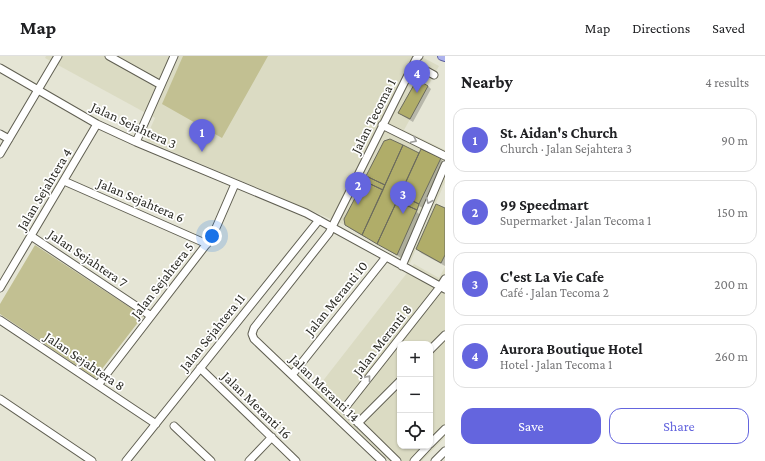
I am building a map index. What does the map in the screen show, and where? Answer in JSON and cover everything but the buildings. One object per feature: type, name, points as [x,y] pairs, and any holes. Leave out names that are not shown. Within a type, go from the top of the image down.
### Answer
[{"type":"street","points":[[0,154],[58,56]]},
{"type":"street","points":[[109,56],[161,85]]},
{"type":"street","points":[[136,142],[174,56]]},
{"type":"street","points":[[416,59],[434,75]]},
{"type":"street","name":"Jalan Tecoma 1","points":[[252,334],[254,328],[328,233],[416,59]]},
{"type":"street","name":"Jalan Sejahtera 3","points":[[0,68],[97,124],[319,220],[443,288]]},
{"type":"street","name":"Jalan Sejahtera 4","points":[[0,288],[97,124]]},
{"type":"street","points":[[382,125],[445,156]]},
{"type":"street","points":[[0,134],[9,139]]},
{"type":"street","points":[[402,266],[445,165]]},
{"type":"street","name":"Jalan Sejahtera 6","points":[[64,181],[207,244]]},
{"type":"street","name":"Jalan Sejahtera 5","points":[[98,385],[207,244],[215,231],[235,184]]},
{"type":"street","name":"Jalan Sejahtera 11","points":[[126,461],[319,220]]},
{"type":"street","name":"Jalan Sejahtera 7","points":[[31,236],[151,316]]},
{"type":"street","name":"Jalan Meranti 10","points":[[292,375],[386,257]]},
{"type":"street","name":"Jalan Meranti 8","points":[[358,423],[344,409],[443,288],[445,279]]},
{"type":"street","name":"Jalan Sejahtera 8","points":[[0,320],[156,424]]},
{"type":"street","name":"Jalan Meranti 14","points":[[252,334],[254,339],[382,461]]},
{"type":"street","points":[[433,347],[445,335]]},
{"type":"street","name":"Jalan Meranti 16","points":[[200,368],[296,461]]},
{"type":"street","points":[[397,384],[358,423],[398,461]]},
{"type":"street","points":[[0,399],[92,461]]},
{"type":"street","points":[[174,426],[212,461]]},
{"type":"street","points":[[433,441],[445,429]]},
{"type":"street","points":[[249,461],[272,437]]},
{"type":"street","points":[[414,461],[425,449]]},
{"type":"street","points":[[435,461],[445,450]]},
{"type":"shaded area","points":[[46,56],[420,56],[439,66],[404,130],[445,150],[445,182],[410,263],[345,225],[145,140],[155,118],[45,58]]},
{"type":"shaded area","points":[[183,56],[268,56],[222,138],[162,104]]},
{"type":"shaded area","points":[[35,245],[143,316],[95,378],[0,314],[0,304]]},
{"type":"shaded area","points":[[414,264],[439,278],[445,267],[445,437],[422,461],[389,461],[315,391]]},
{"type":"place","name":"Aurora Boutique Hotel","points":[[417,93]]},
{"type":"place","name":"St. Aidan's Church","points":[[202,152]]},
{"type":"place","name":"99 Speedmart","points":[[358,205]]},
{"type":"place","name":"C'est La Vie Cafe","points":[[403,214]]}]
